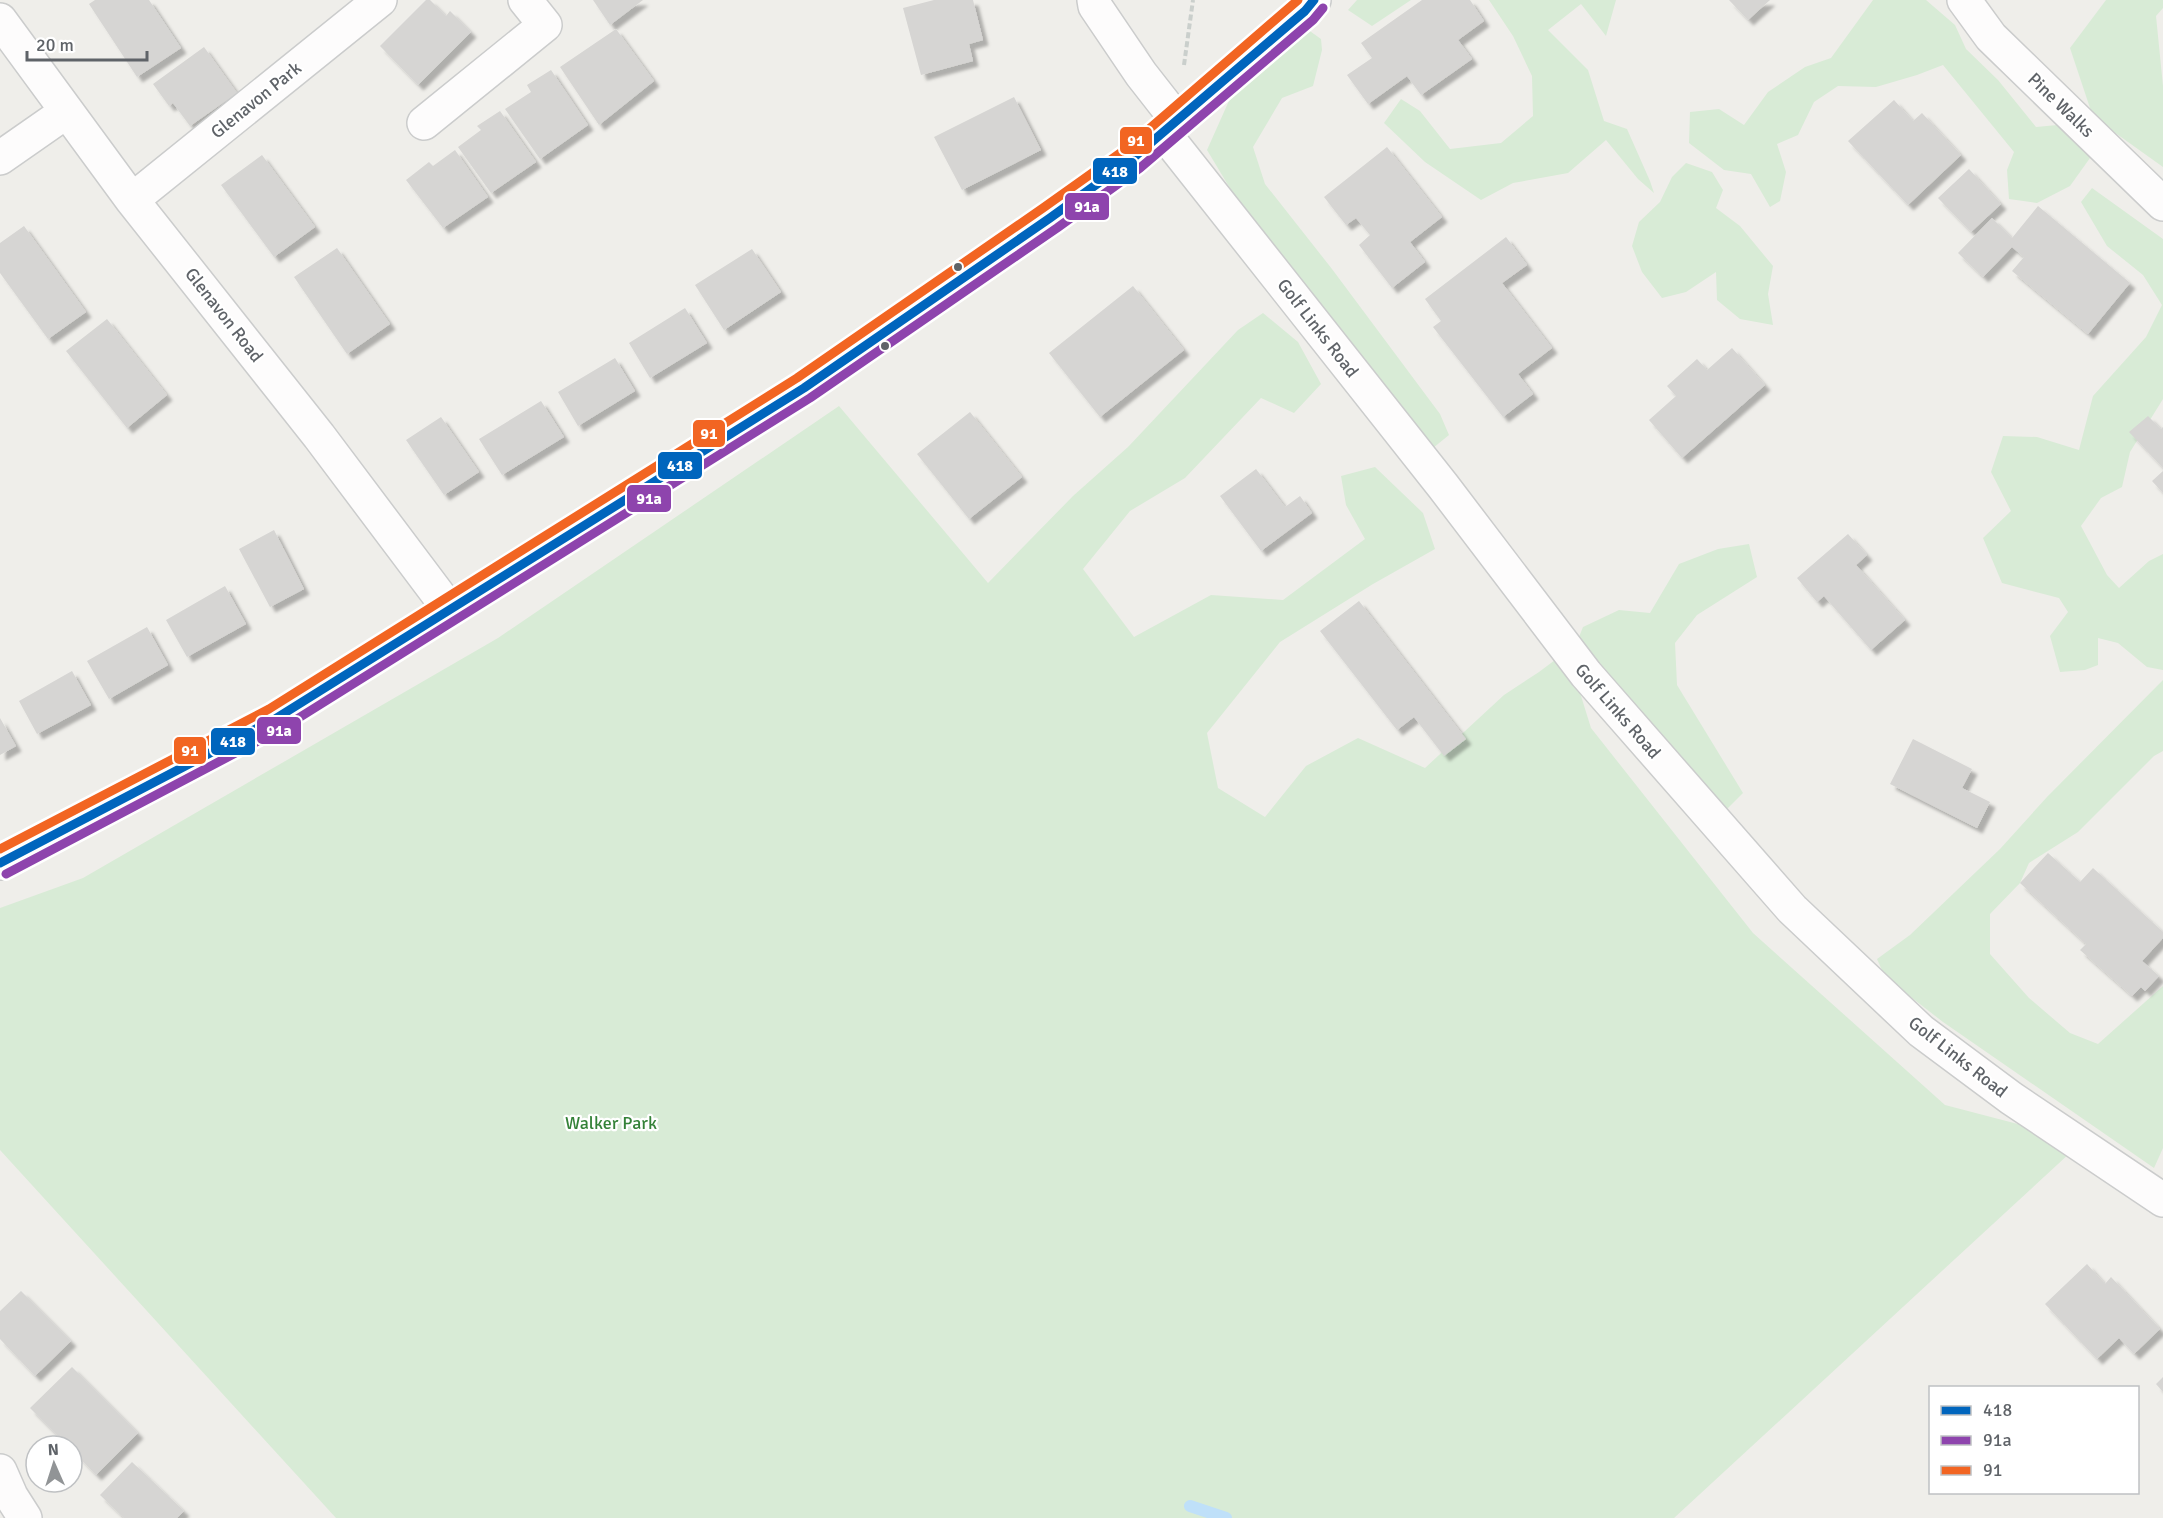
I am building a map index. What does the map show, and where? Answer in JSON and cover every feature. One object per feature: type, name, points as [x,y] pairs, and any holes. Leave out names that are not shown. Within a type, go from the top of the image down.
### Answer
[{"type":"street","name":"Glenavon Park","points":[[132,200],[380,0]]},
{"type":"street","points":[[424,123],[545,25],[525,0]]},
{"type":"street","name":"Golf Links Road","points":[[1094,0],[1095,6],[1141,74],[1164,131],[1436,477],[1586,674],[1792,909],[1921,1031],[2011,1098],[2163,1200]]},
{"type":"street","points":[[0,863],[275,718],[804,388],[1133,158],[1305,11],[1314,0]]},
{"type":"street","name":"Pine Walks","points":[[1964,0],[1991,37],[2163,204]]},
{"type":"street","name":"Glenavon Road","points":[[0,20],[132,200],[319,436],[449,609]]},
{"type":"street","points":[[0,158],[66,112]]},
{"type":"street","points":[[0,1471],[11,1496],[25,1518]]},
{"type":"path","points":[[1164,131],[1194,0]]},
{"type":"green space","points":[[1357,0],[1411,0],[1372,26],[1348,10]]},
{"type":"green space","points":[[1489,0],[1616,0],[1606,36],[1581,4],[1548,30],[1588,70],[1604,121],[1627,129],[1654,193],[1638,179],[1606,140],[1568,173],[1513,183],[1481,200],[1425,162],[1384,123],[1401,99],[1420,111],[1450,149],[1501,143],[1533,116],[1532,76],[1513,36]]},
{"type":"green space","points":[[1873,0],[1926,0],[1955,25],[1966,49],[1998,80],[2036,127],[2068,124],[2090,158],[2070,186],[2037,203],[2009,199],[2007,170],[2014,152],[1943,65],[1876,87],[1838,86],[1814,102],[1798,135],[1777,144],[1786,172],[1780,201],[1770,207],[1751,174],[1724,170],[1689,143],[1690,112],[1719,109],[1744,125],[1768,92],[1805,67],[1831,58]]},
{"type":"green space","points":[[2106,0],[2163,0],[2163,8],[2156,16],[2163,86],[2163,167],[2093,117],[2070,48]]},
{"type":"green space","points":[[1307,29],[1321,39],[1322,50],[1313,86],[1282,98],[1253,147],[1265,184],[1332,269],[1440,414],[1449,435],[1433,448],[1243,210],[1207,150],[1232,94]]},
{"type":"green space","points":[[1686,163],[1712,172],[1723,190],[1716,208],[1740,226],[1773,266],[1768,294],[1773,325],[1740,319],[1717,300],[1716,272],[1686,292],[1662,298],[1642,272],[1632,246],[1639,222],[1660,202],[1672,177]]},
{"type":"green space","points":[[2092,188],[2163,239],[2163,399],[2130,452],[2122,487],[2101,498],[2081,526],[2107,575],[2119,588],[2149,561],[2163,554],[2163,670],[2147,667],[2118,643],[2098,638],[2098,665],[2085,670],[2060,672],[2050,636],[2068,612],[2059,598],[2002,583],[1983,538],[2011,511],[1991,472],[2003,436],[2037,437],[2079,450],[2093,396],[2146,337],[2162,305],[2143,275],[2107,246],[2081,202]]},
{"type":"green space","name":"Walker Park","points":[[1263,313],[1298,342],[1321,384],[1294,413],[1261,398],[1185,478],[1130,511],[1083,569],[1134,637],[1211,595],[1283,600],[1365,539],[1346,505],[1341,476],[1375,467],[1423,513],[1435,549],[1373,584],[1280,642],[1207,733],[1218,788],[1265,817],[1306,766],[1358,738],[1425,768],[1504,695],[1567,651],[1591,728],[1753,933],[1945,1105],[2083,1141],[1674,1518],[336,1518],[0,1150],[0,908],[83,878],[498,638],[839,406],[988,583],[1073,496],[1128,447],[1238,330]]},
{"type":"green space","points":[[1749,544],[1757,577],[1697,615],[1675,643],[1677,685],[1743,793],[1726,810],[1577,642],[1583,627],[1619,610],[1650,613],[1679,564],[1718,549]]},
{"type":"green space","points":[[2163,680],[2163,751],[2154,756],[2078,832],[2029,863],[2020,883],[1990,914],[1990,954],[2029,998],[2070,1033],[2098,1044],[2163,986],[2163,1148],[2154,1168],[1943,1022],[1885,977],[1877,959],[1910,935],[2000,849],[2047,797]]},
{"type":"building","points":[[95,0],[149,0],[181,48],[137,77],[89,4]]},
{"type":"building","points":[[426,0],[430,0],[446,16],[450,11],[471,32],[418,85],[380,46]]},
{"type":"building","points":[[593,0],[643,0],[610,25]]},
{"type":"building","points":[[934,0],[973,0],[983,40],[969,44],[973,61],[921,75],[903,8]]},
{"type":"building","points":[[1422,0],[1470,0],[1484,21],[1458,40],[1472,59],[1421,95],[1407,76],[1368,104],[1347,75],[1372,58],[1361,43]]},
{"type":"building","points":[[1729,0],[1770,0],[1748,20]]},
{"type":"building","points":[[616,29],[654,81],[599,125],[560,67]]},
{"type":"building","points":[[204,47],[237,93],[190,126],[173,103],[169,106],[153,84]]},
{"type":"building","points":[[551,70],[588,125],[540,159],[505,109],[531,92],[527,85]]},
{"type":"building","points":[[1014,97],[1041,150],[962,190],[934,137]]},
{"type":"building","points":[[1894,100],[1913,121],[1922,113],[1961,155],[1908,205],[1848,141]]},
{"type":"building","points":[[500,111],[536,162],[491,193],[458,147],[481,130],[477,126]]},
{"type":"building","points":[[1387,147],[1442,217],[1410,242],[1425,262],[1392,288],[1359,245],[1370,235],[1356,218],[1346,225],[1324,197]]},
{"type":"building","points":[[455,150],[488,197],[443,228],[406,180],[429,162],[433,166]]},
{"type":"building","points":[[262,155],[315,227],[274,257],[221,185]]},
{"type":"building","points":[[1969,169],[2001,204],[1971,232],[1938,198]]},
{"type":"building","points":[[2038,206],[2130,283],[2088,334],[2012,271],[2024,257],[2012,247],[1983,277],[1958,253],[1992,218],[2012,238]]},
{"type":"building","points":[[24,226],[86,312],[48,339],[0,273],[0,243]]},
{"type":"building","points":[[1506,237],[1527,265],[1502,283],[1552,348],[1518,374],[1533,394],[1503,417],[1433,327],[1441,321],[1425,299]]},
{"type":"building","points":[[337,248],[390,324],[347,354],[294,277]]},
{"type":"building","points":[[752,249],[781,292],[724,330],[695,285]]},
{"type":"building","points":[[1133,286],[1184,350],[1100,417],[1049,353]]},
{"type":"building","points":[[685,308],[707,343],[650,378],[629,343]]},
{"type":"building","points":[[107,319],[167,395],[127,428],[66,351]]},
{"type":"building","points":[[1732,348],[1765,385],[1682,458],[1649,420],[1676,396],[1667,386],[1697,359],[1707,370]]},
{"type":"building","points":[[615,358],[635,391],[578,426],[558,392]]},
{"type":"building","points":[[541,401],[564,437],[502,475],[479,439]]},
{"type":"building","points":[[970,412],[1022,477],[969,519],[917,454]]},
{"type":"building","points":[[2148,416],[2161,429],[2163,427],[2163,468],[2129,432]]},
{"type":"building","points":[[441,417],[479,472],[444,495],[406,440]]},
{"type":"building","points":[[1256,469],[1285,507],[1300,496],[1312,513],[1261,551],[1220,496]]},
{"type":"building","points":[[2163,471],[2163,493],[2152,481]]},
{"type":"building","points":[[274,530],[304,589],[270,607],[239,549]]},
{"type":"building","points":[[1848,534],[1867,555],[1856,565],[1905,620],[1871,650],[1824,596],[1817,602],[1797,578]]},
{"type":"building","points":[[225,586],[246,624],[187,657],[166,620]]},
{"type":"building","points":[[1359,601],[1466,739],[1444,756],[1414,717],[1397,730],[1320,631]]},
{"type":"building","points":[[147,627],[168,665],[109,699],[87,661]]},
{"type":"building","points":[[72,671],[91,705],[37,734],[19,701]]},
{"type":"building","points":[[0,718],[16,746],[0,755]]},
{"type":"building","points":[[1913,739],[1972,769],[1962,788],[1990,802],[1977,828],[1890,784]]},
{"type":"building","points":[[2048,853],[2080,882],[2093,868],[2163,932],[2163,938],[2142,961],[2159,976],[2145,991],[2141,987],[2132,996],[2080,950],[2086,944],[2020,883]]},
{"type":"building","points":[[2087,1264],[2105,1284],[2111,1277],[2160,1329],[2134,1354],[2119,1338],[2097,1359],[2045,1304]]},
{"type":"building","points":[[21,1291],[71,1341],[35,1376],[0,1339],[0,1311]]},
{"type":"building","points":[[72,1367],[138,1433],[96,1475],[84,1462],[84,1434],[56,1434],[30,1408]]},
{"type":"building","points":[[2163,1377],[2163,1392],[2156,1384]]},
{"type":"building","points":[[132,1462],[184,1511],[177,1518],[124,1518],[100,1495]]},
{"type":"waterway","points":[[1190,1506],[1226,1518]]},
{"type":"transit line","name":"91","points":[[0,849],[269,709],[797,378],[1126,149],[1298,0]]},
{"type":"transit line","name":"418","points":[[0,863],[275,719],[804,388],[1133,158],[1305,11],[1314,0]]},
{"type":"transit line","name":"91a","points":[[6,874],[281,729],[810,398],[1140,168],[1313,20],[1323,8]]}]
